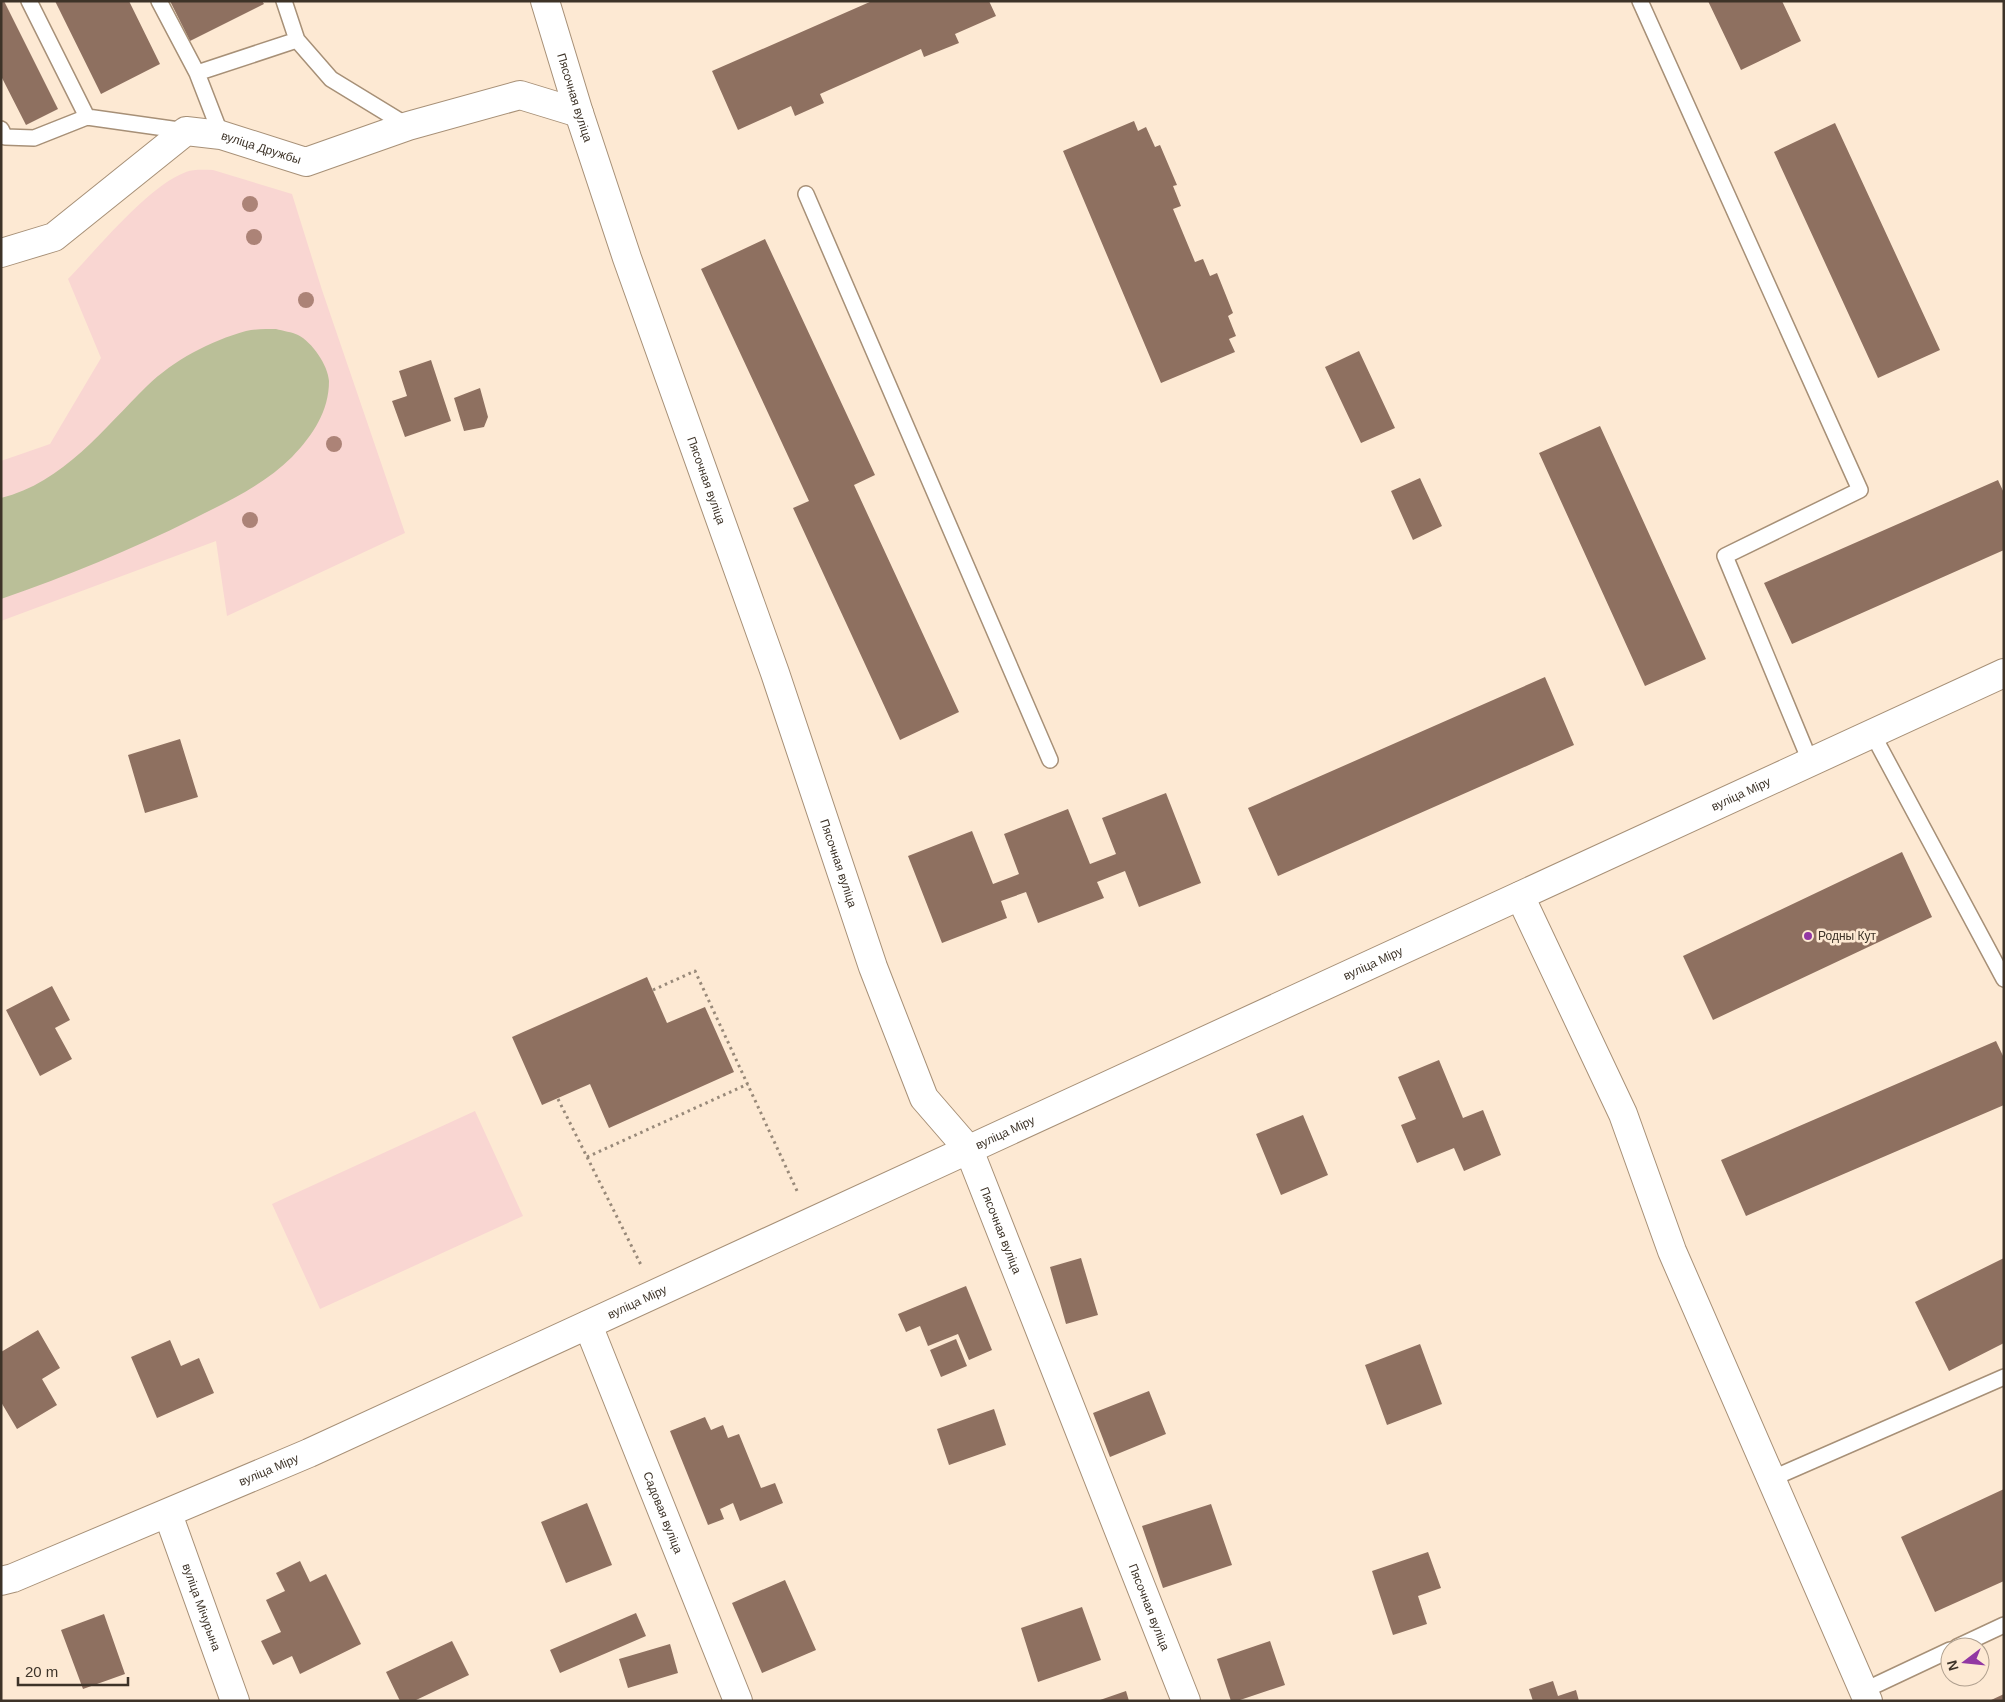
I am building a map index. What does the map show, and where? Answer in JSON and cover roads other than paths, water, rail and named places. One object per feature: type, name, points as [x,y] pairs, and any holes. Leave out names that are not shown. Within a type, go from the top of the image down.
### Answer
[{"type":"street","name":"Пясочная вуліца","points":[[545,1],[579,113],[627,258],[775,673],[873,967],[924,1098],[969,1150],[1186,1701]]},
{"type":"street","name":"вуліца Дружбы","points":[[186,131],[221,135],[306,162],[408,126],[520,95],[579,113]]},
{"type":"street","points":[[1,253],[54,237],[186,131]]},
{"type":"street","name":"вуліца Міру","points":[[1,1580],[13,1578],[309,1453],[2004,673]]},
{"type":"street","points":[[1520,896],[1623,1114],[1672,1251],[1866,1696]]},
{"type":"street","name":"Садовая вуліца","points":[[588,1325],[738,1701]]},
{"type":"street","name":"вуліца Мічурына","points":[[168,1514],[235,1701]]},
{"type":"lane","points":[[29,1],[87,117]]},
{"type":"lane","points":[[159,1],[197,73],[221,135]]},
{"type":"lane","points":[[284,1],[297,40],[331,79],[408,126]]},
{"type":"lane","points":[[1640,1],[1860,490],[1725,556],[1810,761]]},
{"type":"lane","points":[[197,73],[297,40]]},
{"type":"lane","points":[[1,129],[5,138],[34,138],[87,117],[186,131]]},
{"type":"lane","points":[[806,194],[1050,760]]},
{"type":"lane","points":[[1872,733],[2002,971]]},
{"type":"lane","points":[[1771,1479],[2004,1377]]},
{"type":"lane","points":[[1978,1637],[2004,1625]]},
{"type":"lane","points":[[1866,1696],[1940,1655]]},
{"type":"place","name":"Родны Кут","points":[[1808,936]]}]
